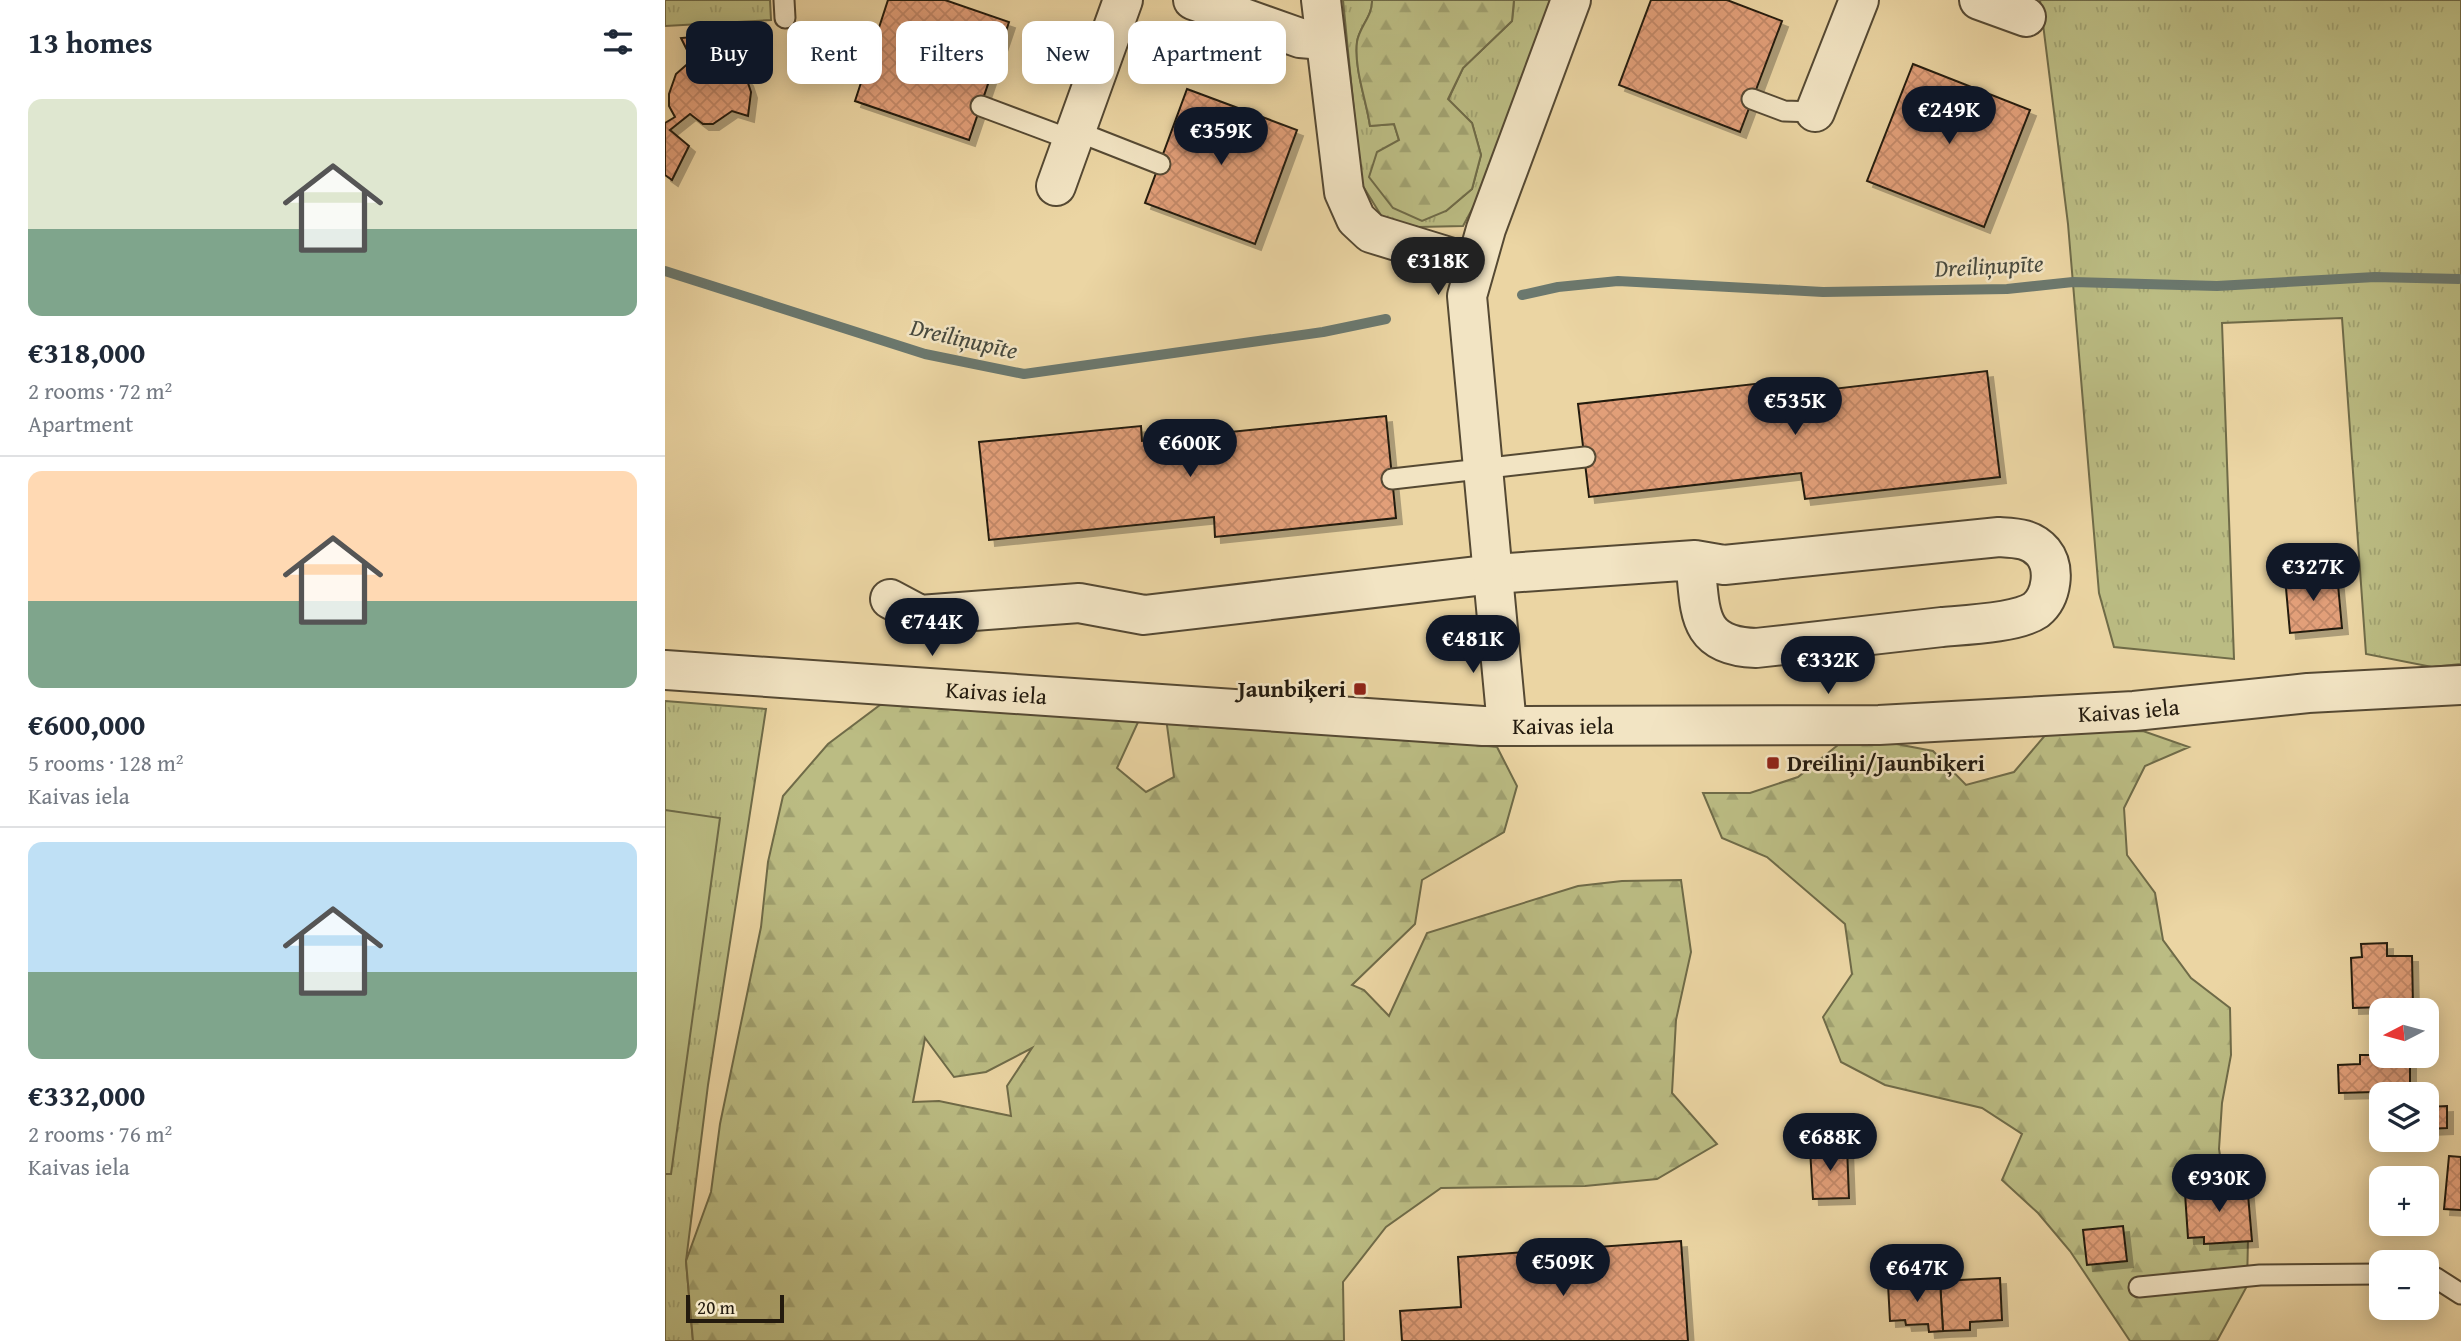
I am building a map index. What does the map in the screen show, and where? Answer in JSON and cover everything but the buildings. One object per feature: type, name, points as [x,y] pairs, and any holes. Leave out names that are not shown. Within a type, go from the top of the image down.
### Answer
[{"type":"street","points":[[1056,186],[1123,0]]},
{"type":"street","points":[[1192,0],[1300,38],[1324,40]]},
{"type":"street","points":[[1321,0],[1344,192],[1356,219],[1371,233],[1475,265]]},
{"type":"street","points":[[1507,726],[1468,296],[1475,265],[1571,0]]},
{"type":"street","points":[[1815,112],[1859,0]]},
{"type":"street","points":[[1979,0],[2026,17]]},
{"type":"street","points":[[890,599],[920,615],[1079,603],[1144,615],[1494,574],[1695,561],[1724,565],[1999,537],[2035,544],[2045,554],[2050,566],[2051,580],[2048,594],[2036,610],[2019,616],[1981,623],[1769,647],[1730,647],[1715,636],[1701,619],[1695,561]]},
{"type":"street","name":"Kaivas iela","points":[[665,670],[1507,726],[1879,725],[2134,711],[2308,693],[2461,685]]},
{"type":"lane","points":[[1752,99],[1784,111],[1815,112]]},
{"type":"lane","points":[[981,106],[1160,164]]},
{"type":"lane","points":[[1392,479],[1585,457]]},
{"type":"lane","points":[[2139,1287],[2260,1275],[2369,1274]]},
{"type":"lane","points":[[2439,1280],[2461,1294]]},
{"type":"green space","points":[[665,0],[770,0],[771,20],[686,21],[686,25],[665,26]]},
{"type":"green space","points":[[1343,0],[1372,0],[1357,42],[1359,73],[1370,126],[1394,124],[1399,140],[1446,211],[1472,189],[1481,155],[1472,123],[1448,100],[1463,68],[1512,21],[1514,0],[1554,0],[1489,178],[1463,226],[1418,227],[1384,220],[1361,183]]},
{"type":"green space","points":[[1372,0],[1514,0],[1512,21],[1463,68],[1448,99],[1472,123],[1481,155],[1472,189],[1446,211],[1422,221],[1393,208],[1369,177],[1377,152],[1399,140],[1394,124],[1370,126],[1359,73],[1357,42]]},
{"type":"green space","points":[[2040,0],[2461,0],[2461,664],[2432,667],[2366,654],[2342,318],[2222,323],[2234,659],[2114,647],[2099,593],[2068,224]]},
{"type":"green space","points":[[948,692],[1139,720],[1117,768],[1146,792],[1174,777],[1166,718],[1289,726],[1497,747],[1517,786],[1504,832],[1422,880],[1415,924],[1352,985],[1364,990],[1389,1016],[1427,933],[1578,886],[1622,881],[1681,880],[1691,952],[1676,1020],[1672,1093],[1717,1144],[1657,1179],[1585,1186],[1441,1188],[1386,1227],[1343,1282],[1344,1341],[693,1341],[686,1261],[711,1192],[720,1124],[761,927],[768,862],[783,796],[828,744],[880,705]],"holes":[[[925,1038],[954,1077],[986,1072],[1032,1048],[1007,1086],[1011,1116],[939,1101],[913,1102]]]},
{"type":"green space","points":[[665,701],[766,709],[708,1085],[686,1261],[693,1341],[665,1341]]},
{"type":"green space","points":[[2143,731],[2189,747],[2145,766],[2124,808],[2127,855],[2155,893],[2163,940],[2191,978],[2230,1008],[2231,1055],[2222,1103],[2219,1149],[2226,1195],[2248,1238],[2247,1286],[2217,1341],[2130,1341],[2070,1251],[2038,1213],[2002,1180],[2022,1134],[1982,1108],[1885,1085],[1841,1062],[1823,1017],[1852,974],[1845,924],[1767,857],[1722,838],[1703,793],[1750,793],[1798,777],[1838,745],[1886,742],[1933,751],[1966,785],[2014,772],[2047,733]]},
{"type":"green space","points":[[665,810],[720,818],[671,1174],[665,1174]]},
{"type":"waterway","name":"Dreiliņupīte","points":[[665,271],[925,354],[1024,374],[1323,332],[1386,319]]},
{"type":"waterway","name":"Dreiliņupīte","points":[[1522,295],[1558,287],[1618,281],[1823,292],[2007,289],[2073,282],[2217,286],[2375,277],[2459,279]]},
{"type":"place","name":"Jaunbiķeri","points":[[1360,689]]},
{"type":"place","name":"Dreiliņi/Jaunbiķeri","points":[[1773,763]]}]
